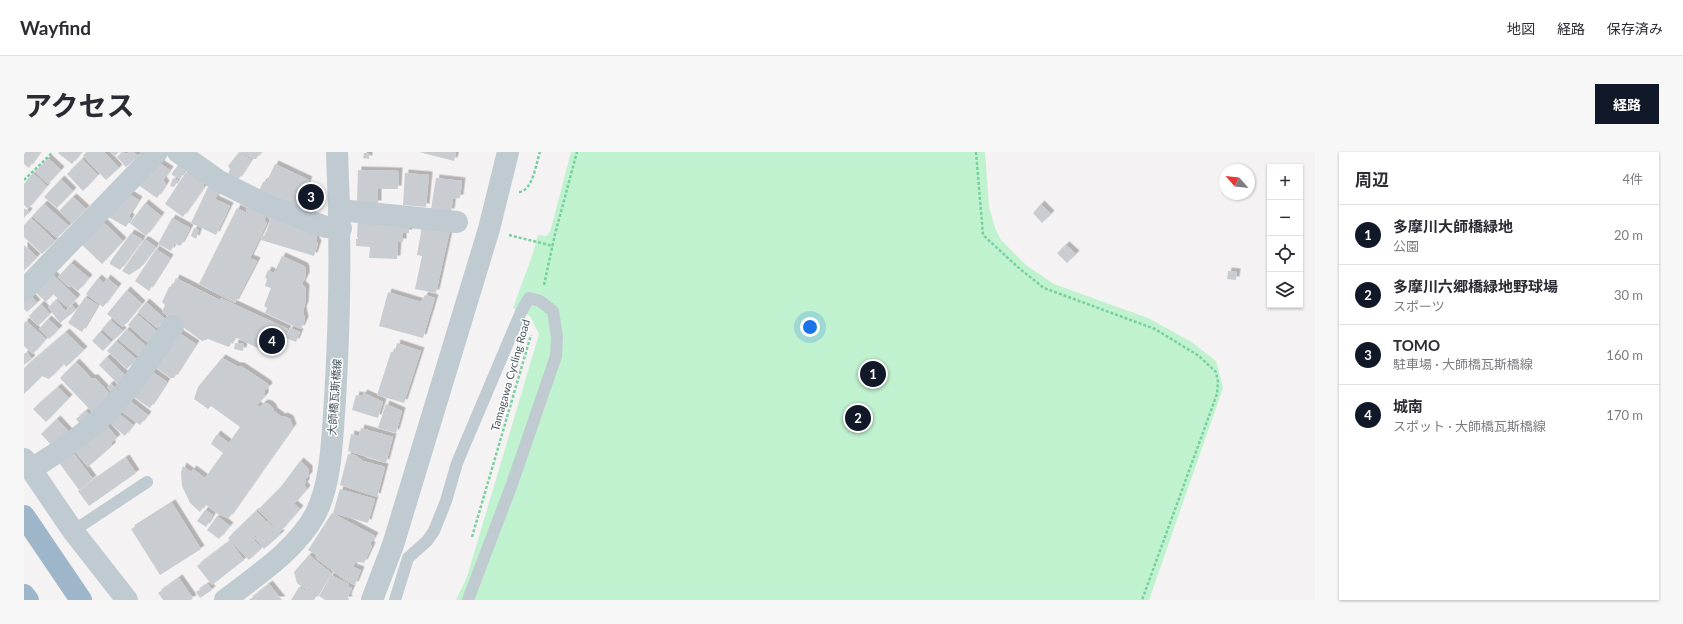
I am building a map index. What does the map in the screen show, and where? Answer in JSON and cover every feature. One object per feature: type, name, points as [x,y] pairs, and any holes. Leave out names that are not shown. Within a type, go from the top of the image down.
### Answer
[{"type":"highway","points":[[24,516],[81,600]]},
{"type":"highway","points":[[24,595],[28,600]]},
{"type":"street","points":[[24,290],[157,152]]},
{"type":"street","points":[[178,152],[219,181],[271,207],[326,227],[341,219],[457,222]]},
{"type":"street","name":"大師橋瓦斯橋線","points":[[225,600],[263,570],[302,535],[321,502],[329,463],[337,367],[341,219],[338,152]]},
{"type":"street","points":[[372,600],[393,545],[488,229],[508,152]]},
{"type":"street","points":[[127,600],[74,531],[27,464],[57,454],[106,413],[146,365],[173,326]]},
{"type":"lane","points":[[395,600],[408,558],[427,541],[434,531],[446,501],[457,463],[521,312],[529,298],[540,301],[553,310],[557,336],[556,356],[512,484],[468,600]]},
{"type":"lane","points":[[74,531],[147,482]]},
{"type":"path","points":[[24,180],[52,153],[51,152]]},
{"type":"path","points":[[513,192],[524,191],[529,186],[540,152]]},
{"type":"path","points":[[540,301],[577,152]]},
{"type":"path","points":[[976,152],[983,235],[1020,269],[1044,288],[1155,329],[1199,356],[1216,372],[1218,382],[1217,394],[1142,600]]},
{"type":"path","points":[[507,234],[553,246]]},
{"type":"path","name":"Tamagawa Cycling Road","points":[[472,539],[532,334]]},
{"type":"green space","points":[[571,152],[985,152],[989,207],[995,228],[1001,240],[1026,265],[1054,284],[1148,318],[1190,341],[1216,361],[1223,388],[1149,600],[456,600],[467,577],[539,334],[530,316],[513,308],[538,235],[546,236],[550,232]]},
{"type":"building","points":[[26,152],[40,152],[29,168],[24,164],[24,154]]},
{"type":"building","points":[[82,152],[72,164],[58,153]]},
{"type":"building","points":[[86,152],[104,152],[119,168],[106,180],[83,156]]},
{"type":"building","points":[[110,152],[119,152],[115,156]]},
{"type":"building","points":[[122,152],[127,154],[129,152],[134,152],[138,156],[126,167],[117,157]]},
{"type":"building","points":[[239,152],[251,160],[238,180],[228,174],[230,169],[228,166]]},
{"type":"building","points":[[241,152],[261,152],[256,159],[252,159]]},
{"type":"building","points":[[419,152],[456,152],[454,161]]},
{"type":"building","points":[[364,153],[369,153],[369,159],[363,158]]},
{"type":"building","points":[[48,158],[61,170],[48,184],[35,172]]},
{"type":"building","points":[[82,159],[98,175],[83,191],[67,174]]},
{"type":"building","points":[[155,160],[170,170],[163,180],[166,184],[157,198],[138,185]]},
{"type":"building","points":[[179,164],[186,168],[180,179],[172,175]]},
{"type":"building","points":[[275,164],[309,180],[296,209],[258,193],[263,182],[267,181]]},
{"type":"building","points":[[358,170],[399,171],[398,189],[378,189],[378,204],[357,203]]},
{"type":"building","points":[[186,172],[204,184],[204,187],[183,217],[165,204]]},
{"type":"building","points":[[33,173],[47,186],[28,209],[24,205],[24,184]]},
{"type":"building","points":[[405,173],[429,175],[426,207],[403,205]]},
{"type":"building","points":[[173,178],[178,180],[174,187],[170,186]]},
{"type":"building","points":[[436,178],[462,181],[460,198],[453,199],[451,212],[431,209]]},
{"type":"building","points":[[61,179],[73,191],[57,208],[44,197]]},
{"type":"building","points":[[208,187],[219,192],[215,199],[230,206],[216,235],[191,223]]},
{"type":"building","points":[[123,190],[139,200],[129,216],[131,218],[126,227],[105,215]]},
{"type":"building","points":[[73,197],[86,209],[72,224],[59,211]]},
{"type":"building","points":[[145,203],[161,216],[146,236],[130,223]]},
{"type":"building","points":[[44,204],[69,226],[57,238],[32,216]]},
{"type":"building","points":[[1041,204],[1051,214],[1042,223],[1033,213]]},
{"type":"building","points":[[248,206],[266,216],[264,221],[267,223],[250,258],[257,261],[235,303],[199,284],[237,208],[257,218],[246,211]]},
{"type":"building","points":[[24,208],[29,212],[24,218]]},
{"type":"building","points":[[271,217],[318,232],[316,241],[318,244],[314,256],[261,240],[262,236],[265,236]]},
{"type":"building","points":[[31,218],[55,241],[42,254],[24,237],[24,225]]},
{"type":"building","points":[[99,218],[123,241],[102,264],[78,241]]},
{"type":"building","points":[[172,218],[190,228],[181,245],[179,246],[175,243],[171,251],[158,244]]},
{"type":"building","points":[[358,218],[409,223],[409,233],[403,233],[403,242],[398,242],[397,259],[369,258],[370,247],[356,246],[356,239],[358,239]]},
{"type":"building","points":[[422,226],[450,230],[436,293],[415,289],[422,256],[417,255]]},
{"type":"building","points":[[194,228],[199,230],[196,239],[191,236]]},
{"type":"building","points":[[131,233],[142,239],[120,270],[110,264],[110,262]]},
{"type":"building","points":[[144,240],[156,247],[140,268],[129,275],[122,271]]},
{"type":"building","points":[[24,245],[37,257],[24,271]]},
{"type":"building","points":[[1066,245],[1076,254],[1067,263],[1057,253]]},
{"type":"building","points":[[156,249],[170,258],[149,291],[135,281]]},
{"type":"building","points":[[282,256],[304,266],[306,269],[306,276],[302,284],[306,288],[305,305],[303,310],[305,320],[301,329],[265,313],[267,308],[264,306],[271,288],[265,286],[267,279],[265,277],[268,270],[274,273]]},
{"type":"building","points":[[71,263],[89,278],[78,291],[72,286],[69,287],[58,277]]},
{"type":"building","points":[[49,271],[77,298],[68,308],[53,294],[46,302],[32,289]]},
{"type":"building","points":[[1228,271],[1237,272],[1236,280],[1227,279]]},
{"type":"building","points":[[98,278],[104,283],[107,278],[118,287],[103,307],[86,294]]},
{"type":"building","points":[[176,278],[220,300],[221,298],[288,329],[277,350],[271,347],[268,353],[235,337],[229,347],[208,339],[202,341],[162,312],[165,305],[162,302],[169,287],[172,287]]},
{"type":"building","points":[[127,290],[142,304],[123,327],[107,314]]},
{"type":"building","points":[[388,292],[421,302],[425,295],[435,298],[423,338],[379,326]]},
{"type":"building","points":[[29,294],[37,303],[27,312],[24,309],[24,298]]},
{"type":"building","points":[[85,297],[98,305],[82,332],[68,323]]},
{"type":"building","points":[[57,300],[65,311],[72,305],[76,310],[60,323],[48,307]]},
{"type":"building","points":[[146,302],[165,319],[157,328],[138,312]]},
{"type":"building","points":[[41,304],[50,314],[38,326],[29,316]]},
{"type":"building","points":[[137,314],[158,332],[148,343],[128,325]]},
{"type":"building","points":[[48,319],[59,329],[49,339],[39,329]]},
{"type":"building","points":[[110,320],[123,331],[114,340],[102,329]]},
{"type":"building","points":[[26,321],[46,339],[33,354],[24,346],[24,323]]},
{"type":"building","points":[[290,328],[300,332],[296,342],[286,338]]},
{"type":"building","points":[[127,329],[147,347],[138,356],[118,339]]},
{"type":"building","points":[[176,331],[196,344],[174,378],[171,378],[153,366]]},
{"type":"building","points":[[66,332],[84,350],[66,367],[64,364],[49,379],[42,376],[24,394],[24,368]]},
{"type":"building","points":[[100,332],[111,342],[103,351],[92,341]]},
{"type":"building","points":[[116,341],[136,359],[127,369],[107,351]]},
{"type":"building","points":[[235,343],[244,344],[243,351],[234,349]]},
{"type":"building","points":[[397,343],[421,351],[404,403],[377,395],[391,352],[395,351]]},
{"type":"building","points":[[27,352],[32,359],[24,365],[24,354]]},
{"type":"building","points":[[107,357],[127,377],[119,385],[99,365]]},
{"type":"building","points":[[222,358],[237,366],[241,366],[268,384],[269,387],[265,390],[265,396],[257,405],[260,407],[264,403],[269,404],[274,411],[282,417],[284,416],[290,419],[293,427],[229,518],[219,515],[205,504],[200,512],[190,503],[182,486],[181,472],[183,466],[191,472],[193,469],[205,478],[223,453],[211,444],[217,434],[229,443],[240,427],[211,406],[208,409],[194,399],[198,387]]},
{"type":"building","points":[[76,362],[91,378],[95,378],[111,395],[93,413],[60,378]]},
{"type":"building","points":[[150,370],[167,382],[150,408],[132,396]]},
{"type":"building","points":[[111,384],[117,392],[114,395],[107,387]]},
{"type":"building","points":[[58,387],[69,398],[46,422],[33,409]]},
{"type":"building","points":[[364,393],[383,402],[378,418],[352,410],[356,395],[362,396]]},
{"type":"building","points":[[126,398],[148,415],[140,425],[118,409]]},
{"type":"building","points":[[386,404],[402,411],[396,433],[378,428]]},
{"type":"building","points":[[113,409],[133,425],[125,436],[105,419]]},
{"type":"building","points":[[86,411],[91,417],[81,425],[76,419]]},
{"type":"building","points":[[57,419],[70,433],[54,448],[41,434]]},
{"type":"building","points":[[105,423],[117,438],[112,442],[112,446],[88,467],[71,447]]},
{"type":"building","points":[[361,428],[393,437],[386,463],[348,451],[351,434],[359,436]]},
{"type":"building","points":[[71,450],[93,479],[79,490],[57,460]]},
{"type":"building","points":[[348,454],[355,455],[363,461],[385,467],[377,497],[340,485]]},
{"type":"building","points":[[126,458],[136,473],[89,506],[78,491]]},
{"type":"building","points":[[300,461],[309,469],[309,475],[304,485],[307,489],[294,504],[300,509],[280,532],[258,510],[280,488]]},
{"type":"building","points":[[340,489],[375,499],[368,523],[333,513]]},
{"type":"building","points":[[172,503],[201,549],[160,575],[131,529]]},
{"type":"building","points":[[205,510],[213,515],[206,527],[197,521]]},
{"type":"building","points":[[256,511],[267,522],[257,532],[268,522],[281,534],[264,549],[255,538],[257,536],[256,533],[254,538],[255,541],[262,548],[249,560],[228,538]]},
{"type":"building","points":[[332,513],[375,536],[370,544],[372,546],[364,563],[355,563],[353,567],[361,570],[355,585],[346,581],[317,559],[315,554],[308,550]]},
{"type":"building","points":[[217,516],[230,526],[219,539],[207,530]]},
{"type":"building","points":[[230,541],[244,560],[212,585],[197,566]]},
{"type":"building","points":[[309,555],[331,573],[316,597],[297,583],[294,572]]},
{"type":"building","points":[[331,575],[349,584],[348,587],[352,588],[348,597],[349,600],[325,600],[319,596]]},
{"type":"building","points":[[179,578],[193,598],[191,600],[163,600],[158,593]]},
{"type":"building","points":[[208,584],[212,590],[200,598],[196,592]]},
{"type":"building","points":[[269,584],[282,600],[249,600]]},
{"type":"building","points":[[299,587],[316,597],[314,600],[291,600]]},
{"type":"place","name":"TOMO","points":[[311,197]]},
{"type":"place","name":"城南","points":[[272,341]]},
{"type":"place","name":"多摩川大師橋緑地","points":[[873,374]]},
{"type":"place","name":"多摩川六郷橋緑地野球場","points":[[858,418]]}]
